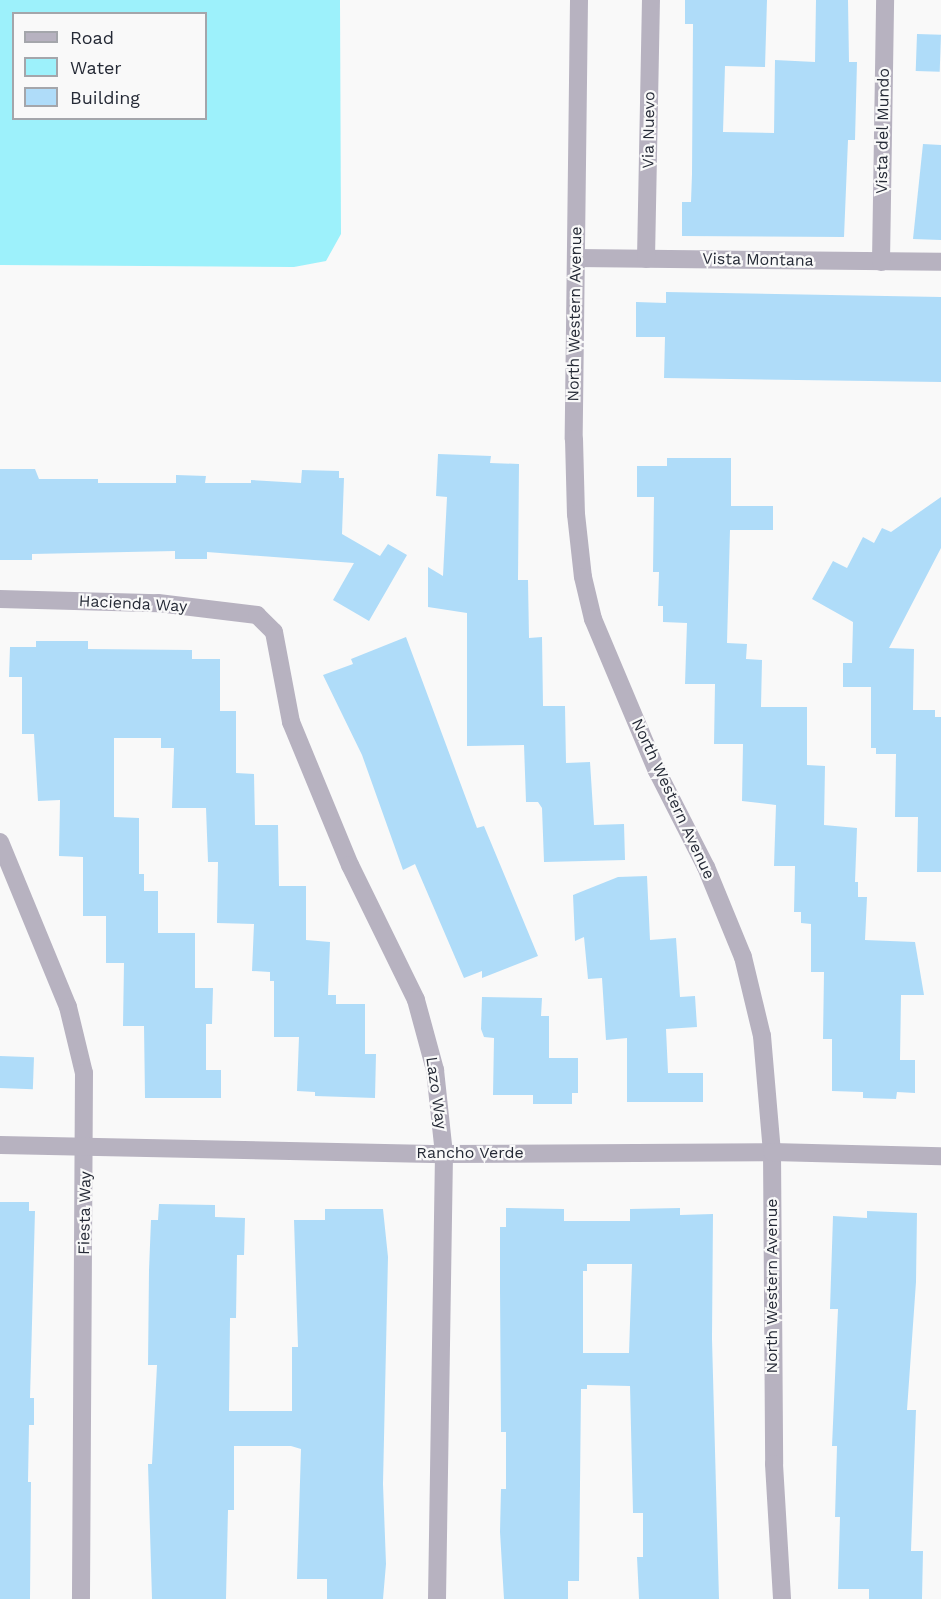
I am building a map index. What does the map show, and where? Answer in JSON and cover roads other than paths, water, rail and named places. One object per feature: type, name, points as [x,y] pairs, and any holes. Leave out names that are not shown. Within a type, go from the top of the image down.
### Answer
[{"type":"street","name":"North Western Avenue","points":[[579,0],[575,472],[583,577],[593,619],[643,738],[706,867],[743,957],[762,1036],[772,1152],[774,1464],[782,1599]]},
{"type":"street","name":"Via Nuevo","points":[[646,259],[651,0]]},
{"type":"street","name":"Vista del Mundo","points":[[881,262],[885,0]]},
{"type":"street","name":"Vista Montana","points":[[576,258],[941,262]]},
{"type":"street","name":"Hacienda Way","points":[[0,599],[158,603],[266,620]]},
{"type":"street","name":"Lazo Way","points":[[266,620],[274,632],[291,722],[350,865],[416,1000],[435,1070],[444,1155],[437,1599]]},
{"type":"street","name":"Fiesta Way","points":[[0,842],[68,1007],[84,1073],[86,1148],[81,1599]]},
{"type":"street","name":"Rancho Verde","points":[[0,1145],[444,1155],[772,1152],[941,1156]]},
{"type":"water","points":[[0,0],[340,0],[341,234],[326,261],[294,267],[0,265]]}]
